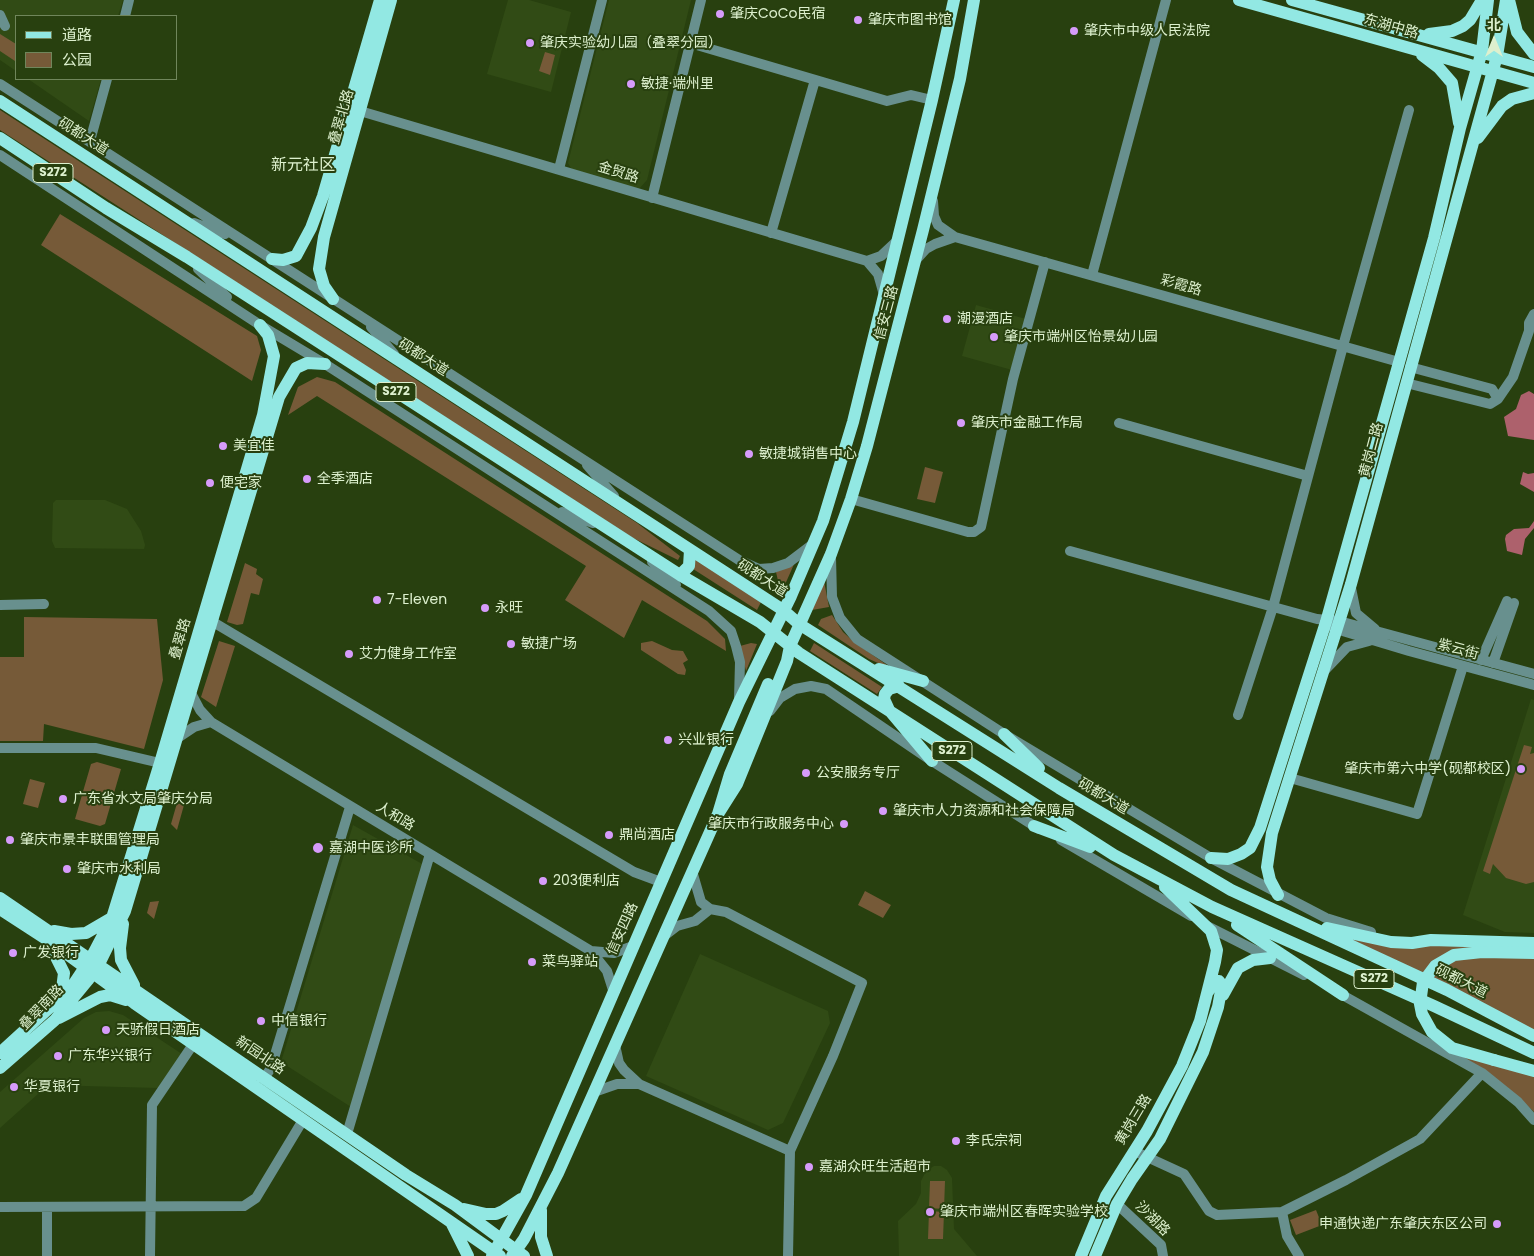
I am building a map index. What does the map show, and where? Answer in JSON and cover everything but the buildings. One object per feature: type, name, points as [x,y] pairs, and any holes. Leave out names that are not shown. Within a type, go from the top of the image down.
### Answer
[{"type":"main road","name":"叠翠北路","points":[[272,259],[283,260],[296,256],[312,228],[380,0]]},
{"type":"main road","name":"叠翠北路","points":[[333,299],[324,286],[319,269],[324,237],[391,0]]},
{"type":"main road","name":"信安三路","points":[[773,631],[823,521],[853,422],[932,100],[954,0]]},
{"type":"main road","name":"信安三路","points":[[790,646],[831,554],[851,499],[916,261],[960,79],[974,0]]},
{"type":"main road","name":"东湖中路","points":[[1239,0],[1534,83]]},
{"type":"main road","name":"东湖中路","points":[[1292,0],[1482,51],[1534,67]]},
{"type":"main road","points":[[1420,34],[1441,33],[1463,26],[1470,20],[1482,0]]},
{"type":"main road","name":"黄岗二路","points":[[1211,858],[1228,859],[1250,848],[1260,828],[1334,624],[1351,584],[1360,525],[1406,383],[1405,364],[1460,128],[1482,51],[1488,0]]},
{"type":"main road","points":[[1508,0],[1517,32],[1534,54]]},
{"type":"main road","name":"黄岗二路","points":[[1278,895],[1270,880],[1267,867],[1272,833],[1322,674],[1360,525],[1405,364],[1493,71],[1508,0]]},
{"type":"main road","points":[[1396,44],[1400,29]]},
{"type":"main road","points":[[1411,48],[1439,68],[1452,83],[1460,128]]},
{"type":"main road","points":[[1470,148],[1502,106],[1512,99],[1534,93]]},
{"type":"main road","name":"砚都大道","points":[[0,101],[784,610],[799,624],[1059,788],[1232,890],[1288,918],[1447,990],[1534,1036]]},
{"type":"main road","name":"S272","points":[[0,138],[106,208],[187,257],[639,549],[773,631],[790,646],[1114,855],[1212,907],[1434,1006],[1534,1053]]},
{"type":"main road","points":[[312,228],[314,237],[319,239],[324,237]]},
{"type":"main road","name":"叠翠路","points":[[92,966],[125,911],[127,888],[160,763],[263,415],[274,356],[268,335],[260,326]]},
{"type":"main road","name":"叠翠路","points":[[92,966],[127,888],[179,737],[279,397],[296,368],[307,363],[326,364]]},
{"type":"main road","points":[[267,388],[277,387],[280,390],[279,397]]},
{"type":"main road","points":[[823,521],[841,528]]},
{"type":"main road","points":[[680,575],[689,566],[690,550]]},
{"type":"main road","name":"信安四路","points":[[495,1255],[526,1195],[730,722],[773,631]]},
{"type":"main road","points":[[718,814],[737,784],[787,661],[790,646]]},
{"type":"main road","points":[[517,1254],[568,1150],[718,814],[748,730],[780,656],[790,646]]},
{"type":"main road","points":[[865,666],[923,681]]},
{"type":"main road","points":[[899,686],[889,689],[884,699],[889,710],[932,761]]},
{"type":"main road","points":[[730,722],[748,730]]},
{"type":"main road","points":[[1004,734],[1059,788]]},
{"type":"main road","points":[[1034,826],[1114,855]]},
{"type":"main road","points":[[1260,828],[1265,834],[1272,833]]},
{"type":"main road","name":"黄岗三路","points":[[1080,1256],[1106,1196],[1147,1131],[1182,1066],[1200,1021],[1217,950],[1211,931],[1152,876]]},
{"type":"main road","name":"新园北路","points":[[0,898],[26,921]]},
{"type":"main road","points":[[1212,907],[1343,995]]},
{"type":"main road","name":"新园北路","points":[[0,909],[26,921],[155,1010],[265,1078],[406,1176],[455,1205],[502,1240],[517,1254]]},
{"type":"main road","points":[[53,1012],[100,997],[136,997],[121,960],[120,948],[125,911]]},
{"type":"main road","points":[[53,1012],[62,989],[64,973],[46,934],[86,933],[100,927],[112,918]]},
{"type":"main road","points":[[1288,918],[1365,938],[1412,943],[1431,940],[1534,943]]},
{"type":"main road","points":[[1534,953],[1467,952],[1443,960],[1428,973],[1423,982],[1420,1004],[1422,1014],[1432,1032],[1452,1048],[1534,1071]]},
{"type":"main road","points":[[1218,1006],[1238,968],[1253,960],[1270,958]]},
{"type":"main road","name":"叠翠南路","points":[[0,1068],[53,1012],[92,966]]},
{"type":"main road","points":[[1095,1256],[1117,1204],[1160,1139],[1183,1097],[1203,1052],[1218,1006],[1222,984],[1219,981],[1214,981],[1206,997]]},
{"type":"main road","name":"新园北路","points":[[155,1010],[194,1043],[418,1198],[495,1255]]},
{"type":"main road","name":"叠翠南路","points":[[0,1053],[53,1012]]},
{"type":"main road","points":[[550,1140],[557,1149],[568,1150]]},
{"type":"main road","points":[[418,1198],[424,1195],[426,1187]]},
{"type":"main road","points":[[455,1205],[478,1213],[496,1214],[517,1203],[526,1195]]},
{"type":"main road","points":[[541,1208],[541,1237],[547,1256]]},
{"type":"main road","points":[[451,1222],[468,1256]]},
{"type":"street","points":[[125,15],[129,0]]},
{"type":"street","points":[[559,169],[602,0]]},
{"type":"street","points":[[652,198],[701,0]]},
{"type":"street","points":[[1092,275],[1166,0]]},
{"type":"street","points":[[0,15],[5,26]]},
{"type":"street","points":[[690,43],[887,101],[911,95],[932,100]]},
{"type":"street","points":[[90,141],[107,80]]},
{"type":"street","points":[[771,233],[815,80]]},
{"type":"street","name":"砚都大道","points":[[0,84],[749,565],[759,569],[773,568],[788,563],[814,544]]},
{"type":"street","points":[[1238,715],[1273,606],[1409,110]]},
{"type":"street","name":"金贸路","points":[[360,111],[867,261]]},
{"type":"street","points":[[0,155],[242,312],[260,326],[326,364],[691,599],[720,620],[731,632],[740,662],[739,702]]},
{"type":"street","points":[[36,180],[106,208]]},
{"type":"street","points":[[932,192],[934,216],[938,225],[955,237]]},
{"type":"street","points":[[181,218],[242,240]]},
{"type":"street","points":[[916,261],[926,249],[955,237]]},
{"type":"street","name":"彩霞路","points":[[955,237],[1492,389],[1498,399]]},
{"type":"street","points":[[884,298],[878,274],[867,261],[881,256],[898,240]]},
{"type":"street","points":[[187,257],[242,312]]},
{"type":"street","points":[[851,499],[968,532],[974,532],[981,527],[1013,379],[1045,262]]},
{"type":"street","points":[[1406,383],[1490,404],[1498,399],[1513,377],[1529,331],[1529,323],[1534,314]]},
{"type":"street","points":[[362,318],[401,362]]},
{"type":"street","points":[[1119,423],[1308,476]]},
{"type":"street","points":[[581,458],[621,505]]},
{"type":"street","points":[[544,506],[605,527]]},
{"type":"street","points":[[639,549],[691,599]]},
{"type":"street","name":"紫云街","points":[[1070,551],[1273,606],[1410,646],[1481,660],[1534,674]]},
{"type":"street","points":[[831,554],[830,584],[832,598],[848,629],[857,639],[1004,734],[1211,858],[1278,895],[1326,918],[1362,930],[1395,937],[1431,940]]},
{"type":"street","points":[[1322,674],[1338,653],[1347,647],[1377,637],[1356,613],[1351,584]]},
{"type":"street","points":[[1481,660],[1511,602],[1493,663]]},
{"type":"street","points":[[0,605],[44,604]]},
{"type":"street","points":[[213,622],[634,872],[661,882]]},
{"type":"street","name":"紫云街","points":[[1410,646],[1463,666],[1534,685]]},
{"type":"street","points":[[1290,778],[1417,814],[1463,666]]},
{"type":"street","points":[[764,718],[780,698],[788,692],[803,687],[821,687],[1034,826],[1204,924],[1343,995],[1482,1073],[1518,1102],[1534,1120]]},
{"type":"street","points":[[179,737],[194,727],[210,722],[200,710],[191,693]]},
{"type":"street","name":"人和路","points":[[210,722],[591,951]]},
{"type":"street","points":[[0,748],[96,748],[160,763]]},
{"type":"street","points":[[265,1078],[271,1068],[350,806]]},
{"type":"street","points":[[347,1134],[430,854]]},
{"type":"street","points":[[692,871],[701,902],[710,909],[726,912],[862,983],[833,1056],[790,1151],[788,1256]]},
{"type":"street","points":[[662,938],[677,926],[695,921],[710,909]]},
{"type":"street","points":[[591,951],[614,953],[633,946]]},
{"type":"street","points":[[591,951],[607,970],[613,990]]},
{"type":"street","points":[[150,1256],[152,1105],[194,1043]]},
{"type":"street","points":[[615,1045],[619,1063],[639,1084],[790,1151]]},
{"type":"street","points":[[1134,1151],[1184,1174],[1209,1211],[1216,1215],[1282,1212],[1346,1180],[1420,1139],[1482,1073]]},
{"type":"street","points":[[594,1092],[617,1084],[639,1084]]},
{"type":"street","points":[[0,1207],[244,1206],[256,1198],[303,1120]]},
{"type":"street","name":"沙湖路","points":[[1117,1204],[1162,1245],[1163,1256]]},
{"type":"street","points":[[47,1207],[47,1256]]},
{"type":"street","points":[[1282,1212],[1287,1236],[1299,1256]]},
{"type":"shaded area","points":[[0,0],[123,0],[118,15],[15,15],[15,70],[0,60]]},
{"type":"shaded area","name":"肇庆实验幼儿园（叠翠分园）","points":[[508,0],[529,0],[571,12],[551,92],[487,74]]},
{"type":"shaded area","name":"敏捷·端州里","points":[[609,0],[691,0],[647,180],[639,189],[573,172],[568,163]]},
{"type":"shaded area","points":[[29,80],[101,80],[89,121]]},
{"type":"shaded area","name":"肇庆市端州区怡景幼儿园","points":[[976,305],[1026,319],[1012,370],[962,356]]},
{"type":"shaded area","points":[[1529,391],[1534,394],[1534,440],[1508,436],[1504,417],[1516,409],[1521,395]]},
{"type":"shaded area","points":[[1523,472],[1528,474],[1534,473],[1534,492],[1520,484]]},
{"type":"shaded area","points":[[56,500],[105,500],[127,509],[141,531],[145,545],[144,549],[55,548],[52,541],[53,503]]},
{"type":"shaded area","points":[[1534,521],[1534,528],[1525,539],[1522,555],[1507,551],[1506,535],[1514,529],[1529,528]]},
{"type":"shaded area","name":"肇庆市第六中学(砚都校区)","points":[[1531,699],[1534,700],[1534,933],[1505,932],[1463,915]]},
{"type":"shaded area","points":[[353,825],[424,865],[351,1107],[281,1062]]},
{"type":"shaded area","points":[[700,954],[828,1011],[830,1023],[783,1123],[768,1130],[646,1076]]},
{"type":"shaded area","points":[[109,1011],[123,1015],[182,1054],[158,1088],[48,1085],[0,1128],[0,1092],[84,1018],[96,1012]]},
{"type":"shaded area","name":"肇庆市端州区春晖实验学校","points":[[934,1166],[941,1166],[947,1170],[952,1178],[954,1229],[977,1256],[899,1256],[898,1221],[916,1204],[921,1193],[921,1181],[926,1171]]},
{"type":"green space","points":[[0,34],[15,43],[15,61],[0,51]]},
{"type":"green space","points":[[545,52],[555,55],[550,75],[539,71]]},
{"type":"green space","points":[[0,110],[637,523],[680,556],[678,560],[631,537],[0,130]]},
{"type":"green space","points":[[60,214],[257,336],[261,350],[252,381],[41,245]]},
{"type":"green space","points":[[317,377],[335,382],[707,621],[725,639],[726,651],[642,600],[624,638],[565,600],[586,566],[317,396],[288,415],[298,387]]},
{"type":"green space","points":[[925,467],[943,472],[935,503],[917,499]]},
{"type":"green space","points":[[694,558],[761,602],[757,610],[690,567]]},
{"type":"green space","points":[[795,562],[783,589],[779,585],[776,572]]},
{"type":"green space","points":[[245,563],[257,569],[256,574],[263,579],[259,595],[251,593],[243,624],[237,625],[227,622]]},
{"type":"green space","points":[[824,581],[829,607],[812,610]]},
{"type":"green space","points":[[832,615],[843,632],[854,642],[894,670],[869,659],[818,625],[821,619]]},
{"type":"green space","points":[[24,617],[157,619],[163,680],[144,749],[44,724],[43,741],[0,741],[0,657],[24,657]]},
{"type":"green space","points":[[219,641],[235,646],[216,707],[201,697]]},
{"type":"green space","points":[[652,641],[672,650],[683,651],[688,660],[683,663],[686,670],[685,675],[678,674],[641,650],[641,643]]},
{"type":"green space","points":[[751,643],[757,644],[746,671],[740,646]]},
{"type":"green space","points":[[814,643],[882,687],[877,694],[810,651]]},
{"type":"green space","points":[[1524,745],[1532,747],[1530,754],[1534,753],[1534,882],[1526,884],[1506,878],[1493,864],[1490,874],[1483,871]]},
{"type":"green space","points":[[97,762],[121,769],[105,824],[100,826],[75,819],[91,764]]},
{"type":"green space","points":[[30,779],[45,783],[38,808],[23,804]]},
{"type":"green space","points":[[177,803],[184,805],[177,830],[171,824]]},
{"type":"green space","points":[[865,891],[891,905],[883,918],[858,905]]},
{"type":"green space","points":[[159,901],[154,919],[147,913],[150,902]]},
{"type":"green space","points":[[1346,937],[1469,945],[1534,958],[1534,1033]]},
{"type":"green space","points":[[1453,1053],[1534,1075],[1534,1112],[1508,1088]]},
{"type":"green space","points":[[930,1181],[945,1181],[944,1209],[929,1208]]},
{"type":"green space","points":[[1316,1210],[1322,1225],[1296,1235],[1290,1220]]},
{"type":"green space","points":[[929,1211],[944,1212],[943,1239],[928,1239]]},
{"type":"place","name":"肇庆CoCo民宿","points":[[720,14]]},
{"type":"place","name":"肇庆市图书馆","points":[[858,20]]},
{"type":"place","name":"肇庆市中级人民法院","points":[[1074,31]]},
{"type":"place","name":"肇庆实验幼儿园（叠翠分园）","points":[[530,43]]},
{"type":"place","name":"敏捷·端州里","points":[[631,84]]},
{"type":"place","name":"潮漫酒店","points":[[947,319]]},
{"type":"place","name":"肇庆市端州区怡景幼儿园","points":[[994,337]]},
{"type":"place","name":"肇庆市金融工作局","points":[[961,423]]},
{"type":"place","name":"美宜佳","points":[[223,446]]},
{"type":"place","name":"敏捷城销售中心","points":[[749,454]]},
{"type":"place","name":"全季酒店","points":[[307,479]]},
{"type":"place","name":"便宅家","points":[[210,483]]},
{"type":"place","name":"7-Eleven","points":[[377,600]]},
{"type":"place","name":"永旺","points":[[485,608]]},
{"type":"place","name":"敏捷广场","points":[[511,644]]},
{"type":"place","name":"艾力健身工作室","points":[[349,654]]},
{"type":"place","name":"兴业银行","points":[[668,740]]},
{"type":"place","name":"肇庆市第六中学(砚都校区)","points":[[1521,769]]},
{"type":"place","name":"公安服务专厅","points":[[806,773]]},
{"type":"place","name":"广东省水文局肇庆分局","points":[[63,799]]},
{"type":"place","name":"肇庆市人力资源和社会保障局","points":[[883,811]]},
{"type":"place","name":"肇庆市行政服务中心","points":[[844,824]]},
{"type":"place","name":"鼎尚酒店","points":[[609,835]]},
{"type":"place","name":"肇庆市景丰联围管理局","points":[[10,840]]},
{"type":"place","name":"嘉湖中医诊所","points":[[318,848]]},
{"type":"place","name":"肇庆市水利局","points":[[67,869]]},
{"type":"place","name":"203便利店","points":[[543,881]]},
{"type":"place","name":"广发银行","points":[[13,953]]},
{"type":"place","name":"菜鸟驿站","points":[[532,962]]},
{"type":"place","name":"中信银行","points":[[261,1021]]},
{"type":"place","name":"天骄假日酒店","points":[[106,1030]]},
{"type":"place","name":"广东华兴银行","points":[[58,1056]]},
{"type":"place","name":"华夏银行","points":[[14,1087]]},
{"type":"place","name":"李氏宗祠","points":[[956,1141]]},
{"type":"place","name":"嘉湖众旺生活超市","points":[[809,1167]]},
{"type":"place","name":"肇庆市端州区春晖实验学校","points":[[930,1212]]},
{"type":"place","name":"申通快递广东肇庆东区公司","points":[[1497,1224]]},
{"type":"district","name":"新元社区","points":[[303,166]]}]
